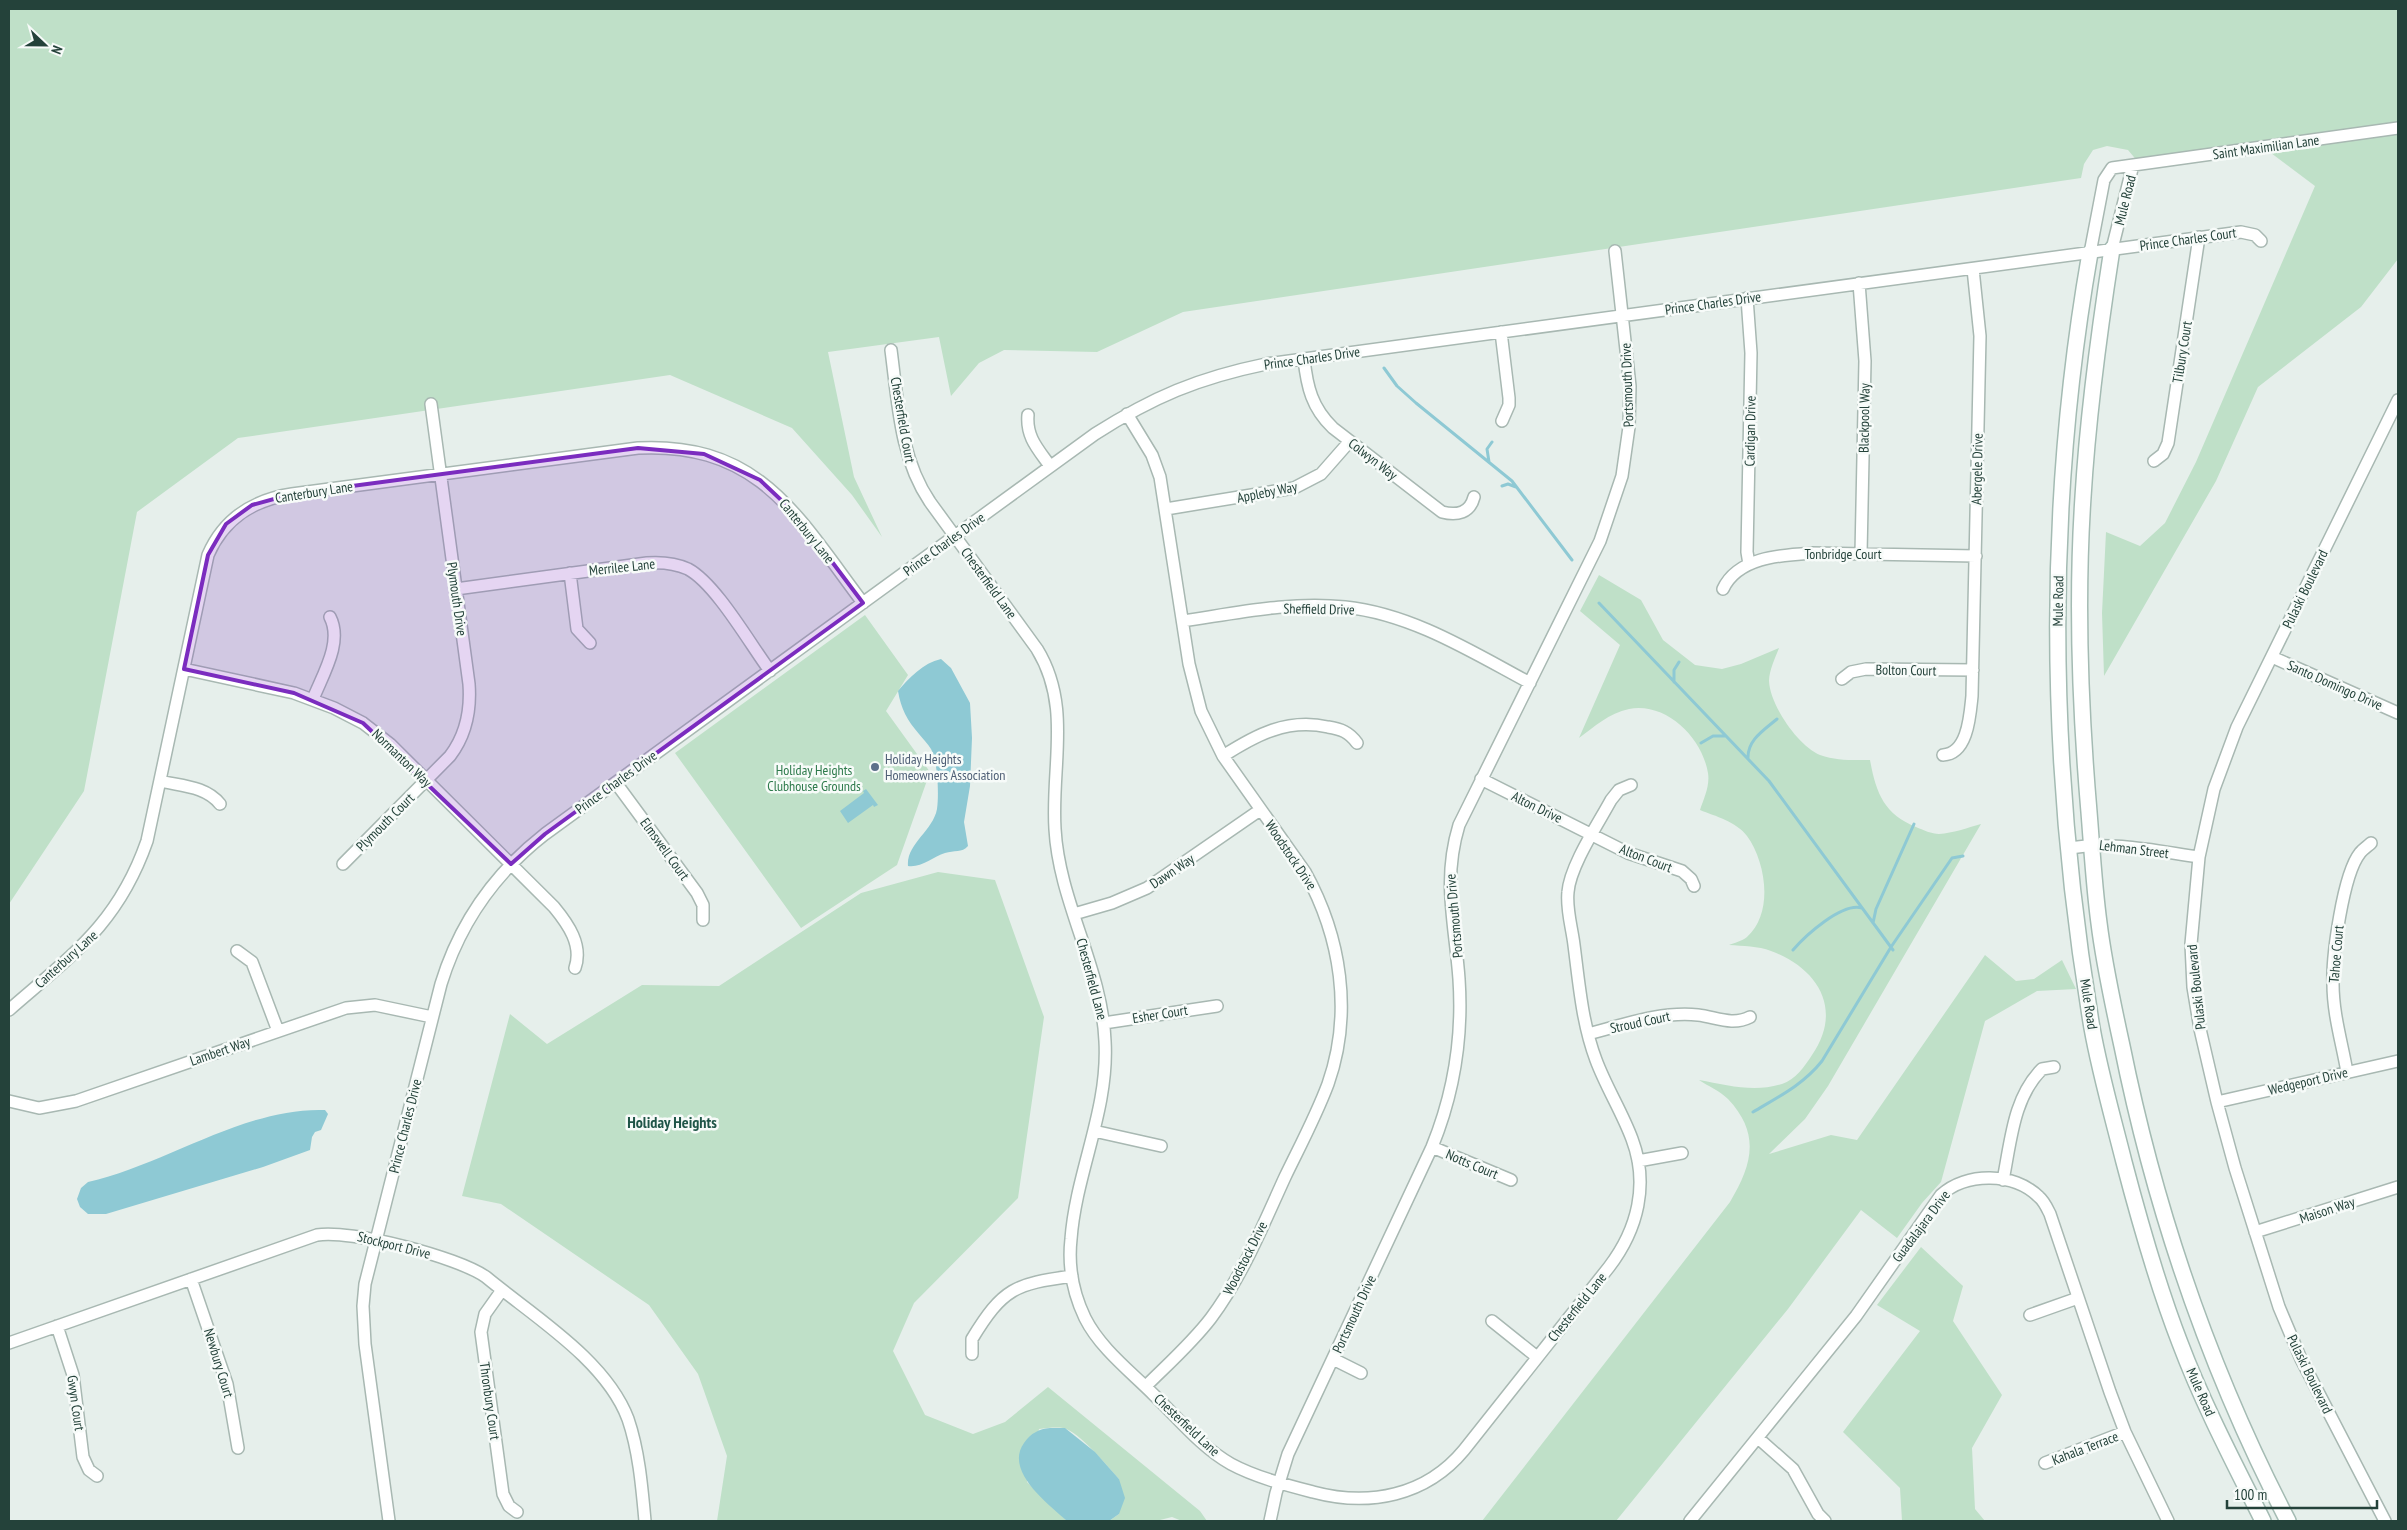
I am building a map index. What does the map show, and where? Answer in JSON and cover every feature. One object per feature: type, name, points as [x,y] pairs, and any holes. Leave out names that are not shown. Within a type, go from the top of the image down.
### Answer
[{"type":"main road","name":"Mule Road","points":[[2112,250],[2091,404],[2083,499],[2079,682],[2083,758],[2099,924],[2135,1112],[2159,1201],[2200,1328],[2244,1432],[2288,1521]]},
{"type":"main road","name":"Mule Road","points":[[2090,253],[2078,318],[2060,502],[2057,656],[2062,771],[2069,848],[2092,1031],[2136,1207],[2180,1345],[2263,1521]]},
{"type":"street","name":"Saint Maximilian Lane","points":[[2133,165],[2398,128]]},
{"type":"street","name":"Mule Road","points":[[2090,253],[2105,176],[2112,168],[2133,165],[2112,250]]},
{"type":"street","name":"Prince Charles Court","points":[[2112,250],[2242,232],[2254,235],[2261,241]]},
{"type":"street","name":"Tilbury Court","points":[[2154,461],[2163,454],[2168,442],[2199,237]]},
{"type":"street","name":"Prince Charles Drive","points":[[389,1521],[363,1317],[365,1284],[444,973],[465,924],[486,892],[511,864],[541,837],[1050,466],[1128,414],[1174,390],[1210,377],[1266,364],[2112,250]]},
{"type":"street","name":"Portsmouth Drive","points":[[1270,1521],[1279,1481],[1288,1454],[1432,1147],[1452,1087],[1459,1036],[1459,979],[1450,899],[1450,863],[1459,825],[1600,542],[1622,476],[1627,451],[1630,405],[1624,316],[1615,251]]},
{"type":"street","name":"Abergele Drive","points":[[1943,756],[1949,755],[1958,748],[1966,731],[1971,703],[1980,336],[1973,269]]},
{"type":"street","name":"Blackpool Way","points":[[1859,283],[1865,354],[1861,554]]},
{"type":"street","name":"Cardigan Drive","points":[[1747,298],[1751,353],[1747,552],[1749,564]]},
{"type":"street","points":[[1501,332],[1509,405],[1502,421]]},
{"type":"street","name":"Chesterfield Court","points":[[891,350],[909,460],[925,494],[955,536]]},
{"type":"street","name":"Colwyn Way","points":[[1304,359],[1307,388],[1315,407],[1326,421],[1350,441],[1442,512],[1450,514],[1465,511],[1470,508],[1474,497]]},
{"type":"street","name":"Pulaski Boulevard","points":[[2385,1521],[2301,1359],[2279,1307],[2217,1102],[2200,1029],[2194,987],[2191,944],[2199,857],[2214,789],[2237,727],[2398,400]]},
{"type":"street","name":"Plymouth Drive","points":[[426,781],[457,747],[466,727],[469,712],[469,684],[431,404]]},
{"type":"street","name":"Woodstock Drive","points":[[1128,414],[1156,465],[1166,509],[1197,699],[1208,728],[1223,756],[1305,872],[1329,924],[1341,988],[1338,1043],[1322,1100],[1243,1267],[1210,1320],[1146,1386]]},
{"type":"street","points":[[1028,416],[1027,426],[1031,441],[1050,466]]},
{"type":"street","name":"Appleby Way","points":[[1166,509],[1294,488],[1321,474],[1350,441]]},
{"type":"street","name":"Canterbury Lane","points":[[9,1010],[90,938],[116,906],[131,882],[141,857],[160,781],[208,555],[219,534],[234,517],[252,505],[280,496],[440,474],[638,448],[678,449],[704,454],[749,473],[780,497],[863,603]]},
{"type":"street","name":"Chesterfield Lane","points":[[955,536],[1034,644],[1048,669],[1058,714],[1054,813],[1056,843],[1062,873],[1104,1023],[1105,1077],[1072,1229],[1070,1256],[1072,1276],[1079,1302],[1092,1330],[1146,1386],[1218,1455],[1242,1469],[1311,1492],[1354,1499],[1380,1498],[1420,1486],[1442,1472],[1457,1458],[1609,1267],[1627,1240],[1638,1205],[1638,1161],[1632,1138],[1596,1061],[1588,1034],[1568,891],[1573,872],[1615,794],[1630,785]]},
{"type":"street","name":"Tonbridge Court","points":[[1723,589],[1730,577],[1749,564],[1801,554],[1976,556]]},
{"type":"street","name":"Merrilee Lane","points":[[456,589],[655,562],[672,564],[688,569],[713,591],[770,671]]},
{"type":"street","points":[[570,573],[577,629],[590,643]]},
{"type":"street","name":"Sheffield Drive","points":[[1183,621],[1285,606],[1354,608],[1414,625],[1530,682]]},
{"type":"street","points":[[314,699],[335,642],[336,630],[330,617]]},
{"type":"street","name":"Santo Domingo Drive","points":[[2272,657],[2398,713]]},
{"type":"street","name":"Normanton Way","points":[[184,669],[281,689],[314,699],[345,713],[372,729],[554,907],[569,928],[578,954],[575,968]]},
{"type":"street","name":"Bolton Court","points":[[1842,679],[1851,672],[1866,669],[1973,670]]},
{"type":"street","points":[[1223,756],[1267,731],[1295,724],[1311,724],[1340,729],[1352,736],[1357,743]]},
{"type":"street","name":"Alton Drive","points":[[1481,780],[1593,834]]},
{"type":"street","points":[[160,781],[202,790],[215,798],[220,804]]},
{"type":"street","name":"Plymouth Court","points":[[343,864],[426,781]]},
{"type":"street","name":"Elmswell Court","points":[[616,783],[697,893],[703,905],[702,920]]},
{"type":"street","name":"Dawn Way","points":[[1074,914],[1112,903],[1147,888],[1260,810]]},
{"type":"street","name":"Alton Court","points":[[1593,834],[1628,853],[1682,872],[1691,879],[1694,886]]},
{"type":"street","name":"Tahoe Court","points":[[2347,1072],[2337,1021],[2333,985],[2334,953],[2339,919],[2354,866],[2360,853],[2372,843]]},
{"type":"street","name":"Lehman Street","points":[[2069,848],[2091,844],[2115,845],[2199,857]]},
{"type":"street","points":[[237,951],[252,962],[278,1031]]},
{"type":"street","name":"Lambert Way","points":[[9,1101],[39,1108],[76,1101],[337,1010],[360,1006],[386,1006],[432,1017]]},
{"type":"street","name":"Esher Court","points":[[1104,1023],[1217,1006]]},
{"type":"street","name":"Stroud Court","points":[[1588,1034],[1667,1015],[1696,1015],[1735,1022],[1750,1017]]},
{"type":"street","name":"Wedgeport Drive","points":[[2217,1102],[2398,1061]]},
{"type":"street","points":[[2003,1180],[2017,1111],[2023,1093],[2042,1069],[2054,1067]]},
{"type":"street","points":[[1094,1131],[1161,1146]]},
{"type":"street","name":"Notts Court","points":[[1432,1147],[1511,1180]]},
{"type":"street","points":[[1638,1161],[1682,1153]]},
{"type":"street","name":"Guadalajara Drive","points":[[1690,1521],[1856,1316],[1941,1195],[1952,1185],[1968,1179],[2003,1180],[2024,1186],[2040,1197],[2050,1214],[2126,1432],[2168,1521]]},
{"type":"street","name":"Maison Way","points":[[2255,1232],[2398,1187]]},
{"type":"street","name":"Stockport Drive","points":[[9,1343],[317,1235],[341,1233],[463,1264],[478,1271],[587,1360],[618,1399],[633,1438],[645,1521]]},
{"type":"street","points":[[972,1354],[972,1339],[1008,1292],[1036,1281],[1072,1276]]},
{"type":"street","name":"Newbury Court","points":[[191,1279],[227,1384],[238,1448]]},
{"type":"street","name":"Thronbury Court","points":[[502,1290],[485,1314],[482,1342],[503,1494],[509,1506],[517,1512]]},
{"type":"street","points":[[2030,1315],[2078,1298]]},
{"type":"street","points":[[1492,1321],[1537,1357]]},
{"type":"street","name":"Gwyn Court","points":[[57,1326],[72,1375],[83,1457],[89,1470],[97,1476]]},
{"type":"street","points":[[1333,1359],[1361,1373]]},
{"type":"street","name":"Kahala Terrace","points":[[2045,1463],[2126,1432]]},
{"type":"street","points":[[1758,1438],[1793,1470],[1818,1514],[1825,1521]]},
{"type":"highlighted area","points":[[638,448],[704,454],[760,480],[796,514],[863,603],[545,834],[511,864],[363,723],[294,693],[184,669],[208,555],[226,524],[252,505],[292,494]]},
{"type":"green space","points":[[9,9],[2398,9],[2398,259],[2361,307],[2258,387],[2216,481],[2104,676],[2102,613],[2106,532],[2140,546],[2165,523],[2196,462],[2315,186],[2267,150],[2144,169],[2128,150],[2107,146],[2093,150],[2084,164],[2081,178],[1183,312],[1097,352],[1004,350],[979,363],[951,396],[939,337],[828,352],[854,477],[882,537],[852,495],[792,428],[670,375],[238,438],[137,512],[84,791],[9,904]]},
{"type":"green space","points":[[1599,575],[1641,600],[1663,640],[1695,665],[1722,669],[1741,664],[1779,648],[1771,669],[1769,681],[1774,701],[1794,734],[1820,755],[1839,759],[1870,760],[1875,783],[1883,801],[1896,816],[1905,822],[1928,832],[1939,834],[1981,824],[1828,1086],[1805,1119],[1769,1154],[1831,1135],[1857,1140],[1985,955],[2016,981],[2034,979],[2062,960],[2076,989],[2037,991],[1985,1021],[1941,1182],[1922,1203],[1897,1238],[1861,1210],[1788,1309],[1616,1521],[1482,1521],[1730,1202],[1738,1188],[1744,1175],[1750,1150],[1749,1137],[1745,1125],[1728,1099],[1699,1080],[1751,1088],[1772,1087],[1787,1082],[1799,1072],[1812,1055],[1821,1038],[1825,1022],[1825,1007],[1821,993],[1813,980],[1802,969],[1788,959],[1766,949],[1729,945],[1747,937],[1756,927],[1764,901],[1762,873],[1754,847],[1743,831],[1725,820],[1700,810],[1707,787],[1708,773],[1698,747],[1690,735],[1669,717],[1643,708],[1629,709],[1615,714],[1579,738],[1620,645],[1580,611]]},
{"type":"green space","name":"Holiday Heights Clubhouse Grounds","points":[[865,615],[908,675],[886,711],[930,772],[897,865],[801,928],[675,753]]},
{"type":"green space","points":[[938,872],[995,880],[1044,1017],[1018,1198],[914,1303],[893,1351],[925,1415],[973,1434],[1005,1422],[1048,1387],[1200,1511],[1207,1521],[1182,1521],[1172,1517],[1156,1521],[1109,1521],[1119,1514],[1119,1479],[1093,1450],[1077,1436],[1063,1428],[1057,1428],[1039,1429],[1027,1482],[1067,1521],[717,1521],[727,1456],[698,1374],[649,1305],[501,1204],[462,1196],[510,1014],[547,1044],[642,985],[719,986],[861,893]]},
{"type":"green space","points":[[1921,1247],[1963,1286],[1953,1321],[2002,1395],[1972,1448],[1975,1509],[1985,1521],[1902,1521],[1900,1488],[1843,1432],[1920,1331],[1877,1305]]},
{"type":"water","points":[[941,659],[951,668],[970,703],[972,738],[970,786],[964,822],[968,846],[945,853],[922,864],[908,866],[911,851],[935,817],[938,803],[937,779],[931,749],[908,719],[898,691],[922,667]]},
{"type":"water","points":[[866,789],[878,805],[874,807],[873,805],[848,823],[840,811],[864,793],[863,791]]},
{"type":"water","points":[[325,1110],[328,1114],[321,1130],[315,1132],[312,1137],[310,1150],[263,1167],[106,1214],[88,1214],[80,1207],[77,1199],[81,1188],[88,1182],[117,1174],[235,1127],[295,1112]]},
{"type":"water","points":[[1065,1428],[1095,1452],[1119,1479],[1125,1498],[1119,1514],[1109,1521],[1067,1521],[1049,1506],[1031,1486],[1024,1476],[1019,1454],[1024,1443],[1032,1434],[1042,1429]]},
{"type":"waterway","points":[[1384,368],[1397,386],[1416,403],[1512,481],[1572,560]]},
{"type":"waterway","points":[[1489,462],[1487,449],[1492,442]]},
{"type":"waterway","points":[[1502,486],[1508,484],[1516,487]]},
{"type":"waterway","points":[[1599,603],[1769,781],[1893,950]]},
{"type":"waterway","points":[[1674,682],[1674,670],[1679,662]]},
{"type":"waterway","points":[[1748,759],[1748,752],[1753,741],[1777,719]]},
{"type":"waterway","points":[[1701,743],[1713,736],[1725,736]]},
{"type":"waterway","points":[[1873,923],[1876,909],[1914,824]]},
{"type":"waterway","points":[[1753,1112],[1798,1084],[1822,1061],[1891,947],[1952,858],[1963,856]]},
{"type":"waterway","points":[[1793,950],[1824,921],[1844,910],[1862,908]]},
{"type":"place","name":"Holiday Heights Homeowners Association","points":[[875,767]]},
{"type":"district","name":"Holiday Heights","points":[[672,1122]]}]
